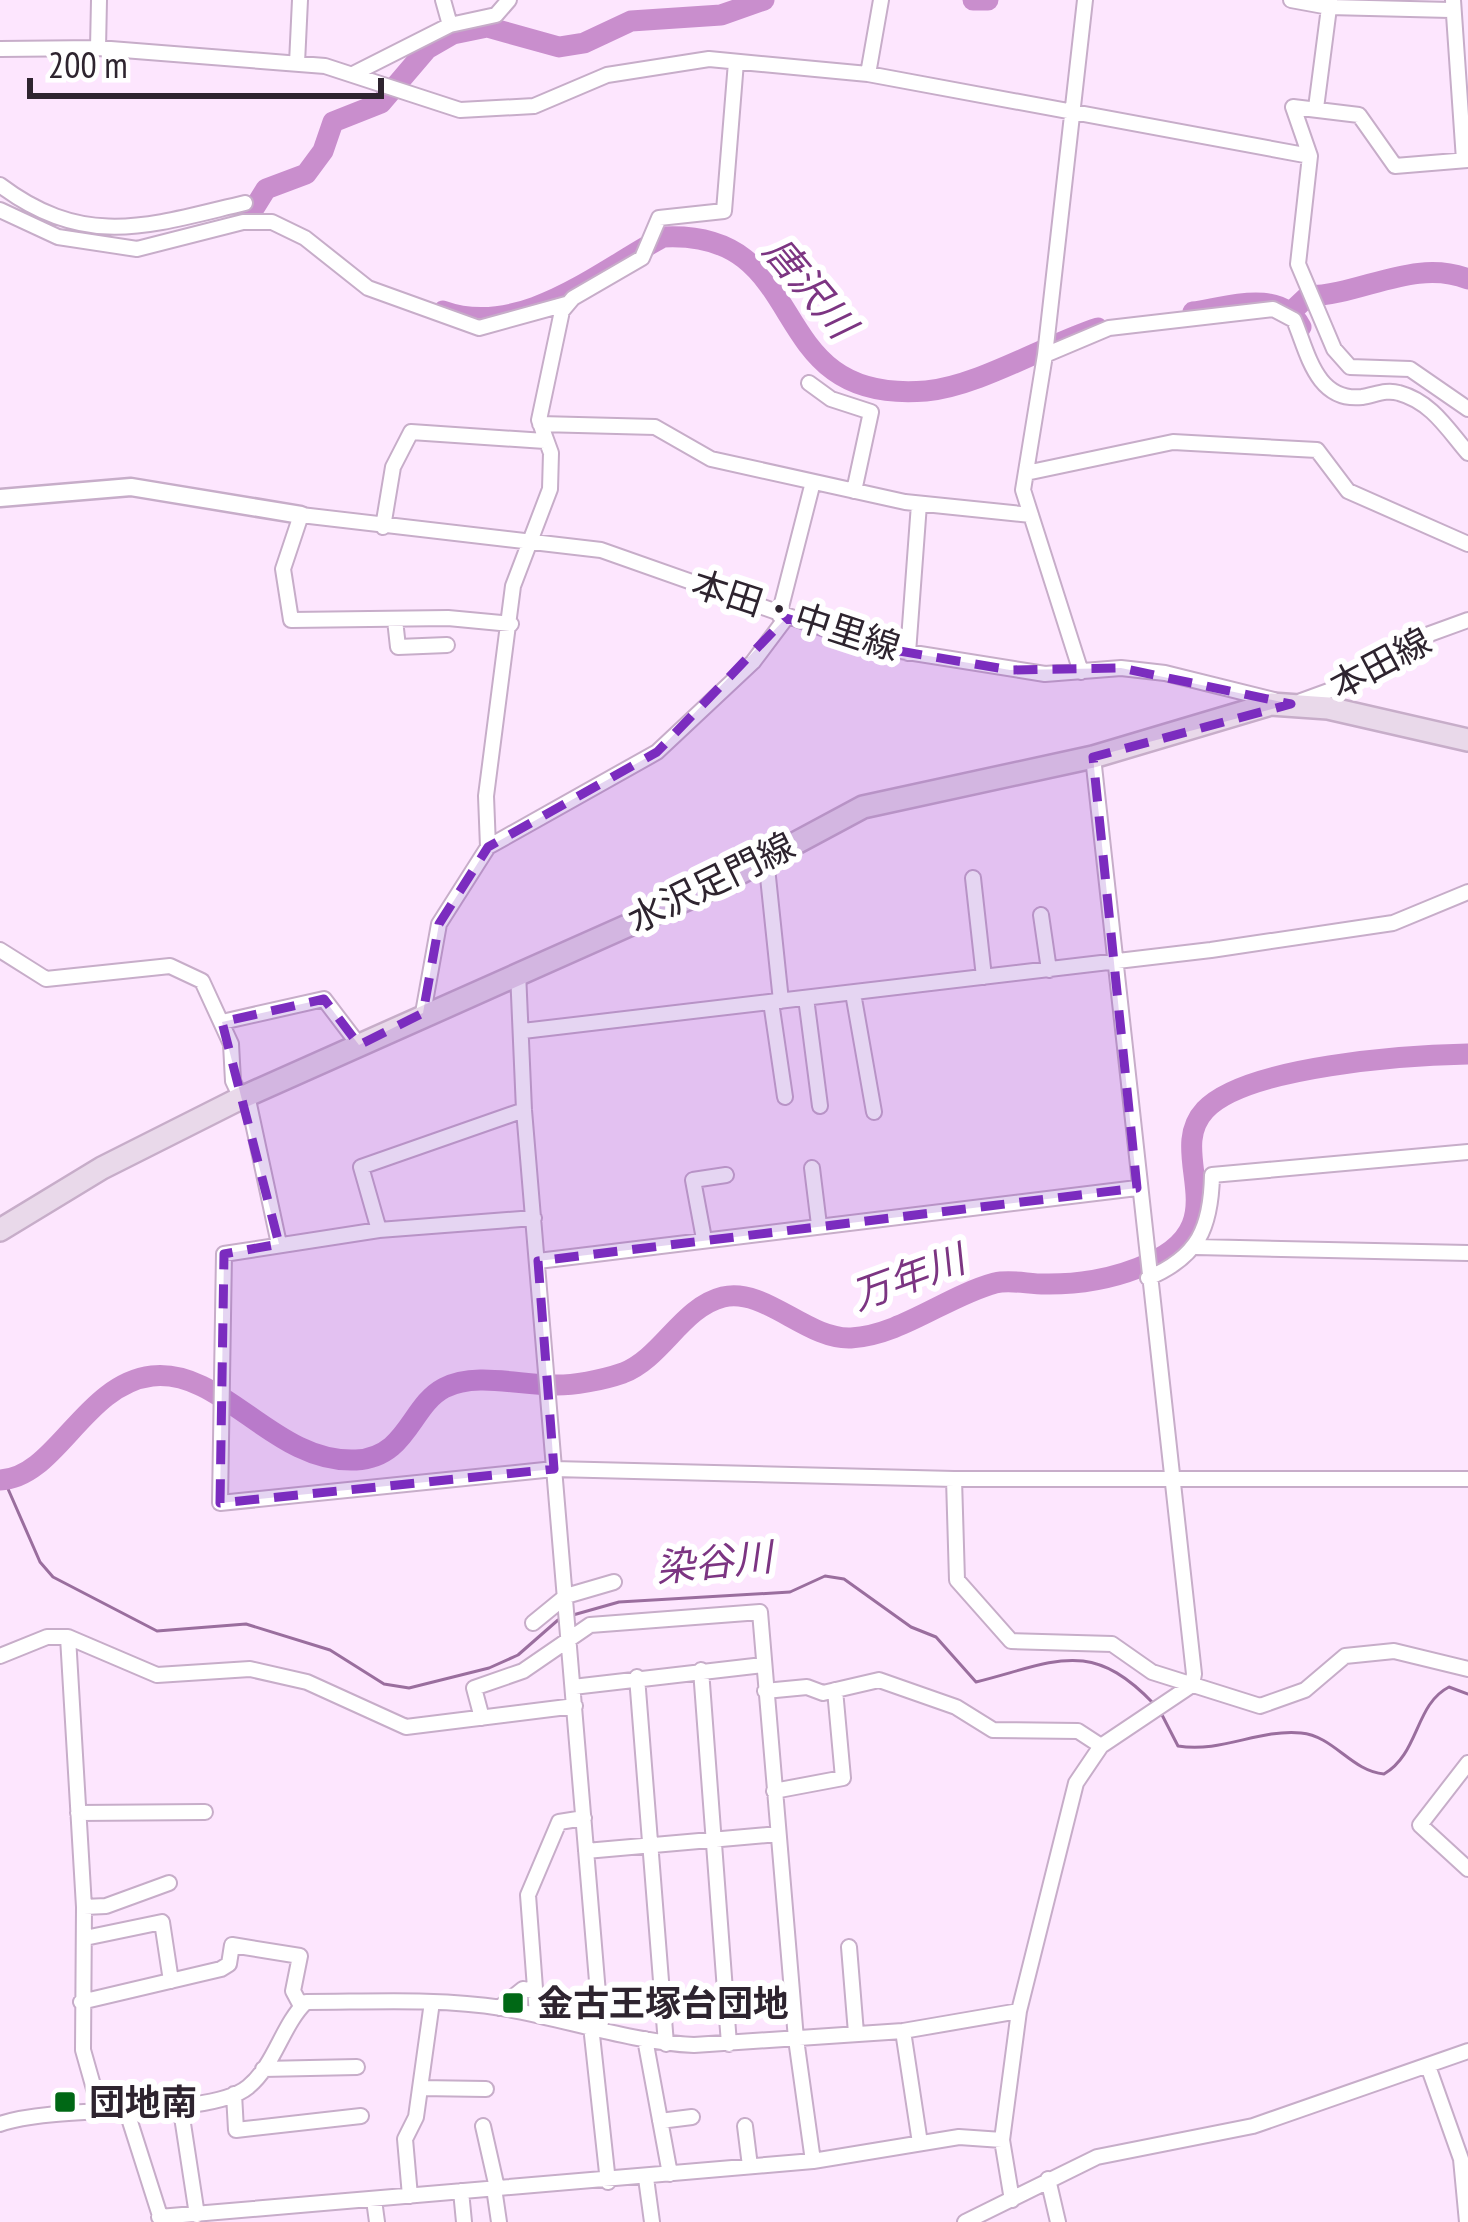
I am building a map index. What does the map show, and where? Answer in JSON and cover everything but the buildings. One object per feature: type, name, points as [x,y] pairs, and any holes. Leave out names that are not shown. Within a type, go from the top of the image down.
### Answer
[{"type":"main road","name":"水沢足門線","points":[[0,1231],[102,1168],[244,1097],[423,1012],[710,889],[863,808],[1093,757],[1252,707],[1291,704],[1468,740]]},
{"type":"street","points":[[98,48],[99,0]]},
{"type":"street","points":[[296,63],[300,0]]},
{"type":"street","points":[[443,0],[451,25]]},
{"type":"street","points":[[353,74],[451,25],[496,15],[509,0]]},
{"type":"street","points":[[868,74],[881,0]]},
{"type":"street","points":[[1081,672],[1023,490],[1046,352],[1085,0]]},
{"type":"street","points":[[1291,0],[1451,5],[1466,160],[1395,166],[1359,115],[1316,108],[1291,112],[1310,156],[1298,264],[1334,349],[1349,367],[1410,369],[1468,409]]},
{"type":"street","points":[[1316,108],[1329,4]]},
{"type":"street","points":[[0,49],[98,48],[296,63],[353,74],[416,100],[460,110],[534,106],[607,75],[682,59],[736,62],[868,74],[1310,156]]},
{"type":"street","points":[[0,210],[58,237],[137,248],[243,222],[272,222],[305,238],[368,288],[479,328],[566,304],[642,257],[659,218],[724,211],[736,62]]},
{"type":"street","points":[[0,185],[72,223],[115,229],[160,226],[245,203]]},
{"type":"street","points":[[488,847],[486,796],[513,586],[526,540],[550,489],[551,453],[540,424],[544,380],[566,304]]},
{"type":"street","points":[[1046,352],[1109,328],[1273,309],[1294,320],[1316,377],[1328,389],[1357,398],[1384,392],[1405,395],[1436,413],[1468,453]]},
{"type":"street","points":[[809,383],[831,399],[871,412],[854,491]]},
{"type":"street","points":[[540,424],[655,427],[711,459],[919,504],[1031,515]]},
{"type":"street","points":[[383,526],[393,467],[411,432],[545,441]]},
{"type":"street","points":[[1025,473],[1173,442],[1317,450],[1348,491],[1468,544]]},
{"type":"street","points":[[423,1012],[439,924],[488,847],[657,752],[753,662],[783,616],[812,482]]},
{"type":"street","points":[[0,498],[131,487],[301,515],[284,569],[291,620],[448,618],[511,624]]},
{"type":"street","points":[[908,653],[919,504]]},
{"type":"street","name":"本田・中里線","points":[[301,515],[601,550],[852,641],[1010,670],[1121,668],[1165,673],[1291,704]]},
{"type":"street","points":[[395,620],[398,647],[448,652],[448,618]]},
{"type":"street","points":[[1465,620],[1468,638]]},
{"type":"street","name":"本田線","points":[[1291,704],[1375,674],[1424,636],[1465,620]]},
{"type":"street","points":[[1093,757],[1192,1685]]},
{"type":"street","points":[[766,858],[785,1097]]},
{"type":"street","points":[[973,878],[984,977]]},
{"type":"street","points":[[523,1031],[1112,964],[1393,922],[1468,892]]},
{"type":"street","points":[[1041,915],[1049,970]]},
{"type":"street","points":[[0,950],[46,979],[170,966],[202,981],[222,1022],[244,1097],[279,1244]]},
{"type":"street","points":[[518,972],[524,1111],[584,1818],[608,2182]]},
{"type":"street","points":[[853,993],[874,1112]]},
{"type":"street","points":[[806,998],[820,1106]]},
{"type":"street","points":[[222,1022],[324,999],[359,1045]]},
{"type":"street","points":[[379,1230],[361,1167],[524,1111]]},
{"type":"street","points":[[1148,1278],[1196,1247],[1210,1218],[1212,1175],[1468,1152]]},
{"type":"street","points":[[812,1168],[819,1226]]},
{"type":"street","points":[[704,1239],[693,1180],[726,1175]]},
{"type":"street","points":[[538,1261],[1137,1189]]},
{"type":"street","points":[[534,1218],[379,1230],[224,1254],[220,1503],[554,1469],[954,1479],[1468,1479]]},
{"type":"street","points":[[1196,1247],[1468,1253]]},
{"type":"street","points":[[954,1479],[957,1580],[1016,1643],[1112,1644],[1152,1672],[1269,1706],[1305,1690],[1345,1656],[1394,1651],[1468,1669]]},
{"type":"street","points":[[482,1718],[474,1688],[523,1672],[568,1616],[614,1582]]},
{"type":"street","points":[[533,1624],[568,1616],[608,1621],[760,1612],[796,2039],[813,2162]]},
{"type":"street","points":[[0,1656],[47,1637],[86,1640],[125,1665],[157,1675],[250,1669],[307,1682],[406,1727],[575,1706]]},
{"type":"street","points":[[68,1637],[84,1907],[83,2050],[100,2110]]},
{"type":"street","points":[[573,1687],[763,1665]]},
{"type":"street","points":[[701,1670],[730,2044]]},
{"type":"street","points":[[637,1677],[666,2044]]},
{"type":"street","points":[[765,1691],[835,1690],[879,1680],[956,1708],[993,1730],[1078,1731],[1101,1746]]},
{"type":"street","points":[[1012,2200],[1002,2140],[1018,2011],[1076,1783],[1101,1746],[1192,1685]]},
{"type":"street","points":[[774,1791],[843,1778],[835,1690]]},
{"type":"street","points":[[1468,1762],[1420,1825],[1468,1869]]},
{"type":"street","points":[[78,1813],[205,1812]]},
{"type":"street","points":[[537,2015],[528,1895],[560,1822],[584,1818]]},
{"type":"street","points":[[586,1851],[778,1834]]},
{"type":"street","points":[[84,1907],[106,1906],[169,1883]]},
{"type":"street","points":[[85,1938],[163,1922],[171,1981]]},
{"type":"street","points":[[82,2002],[227,1966],[232,1945],[300,1956],[293,1991],[301,2006]]},
{"type":"street","points":[[849,1947],[856,2033]]},
{"type":"street","points":[[500,2008],[523,1989],[534,1990]]},
{"type":"street","points":[[301,2006],[431,2002],[500,2008],[666,2044],[903,2031],[1018,2011]]},
{"type":"street","points":[[410,2196],[405,2139],[420,2088],[431,2002]]},
{"type":"street","points":[[0,2124],[44,2113],[180,2104],[234,2094],[250,2086],[263,2069],[301,2006]]},
{"type":"street","points":[[903,2031],[920,2143]]},
{"type":"street","points":[[645,2038],[670,2174]]},
{"type":"street","points":[[964,2222],[1096,2156],[1253,2126],[1468,2051]]},
{"type":"street","points":[[1427,2066],[1461,2159],[1467,2222]]},
{"type":"street","points":[[263,2069],[357,2067]]},
{"type":"street","points":[[420,2088],[486,2089]]},
{"type":"street","points":[[234,2094],[236,2130],[361,2116]]},
{"type":"street","points":[[180,2104],[197,2216]]},
{"type":"street","points":[[126,2109],[160,2220],[813,2162],[971,2136],[1002,2140]]},
{"type":"street","points":[[660,2121],[692,2117]]},
{"type":"street","points":[[483,2126],[499,2222]]},
{"type":"street","points":[[745,2126],[750,2167]]},
{"type":"street","points":[[646,2178],[652,2222]]},
{"type":"street","points":[[1048,2179],[1058,2222]]},
{"type":"street","points":[[461,2191],[464,2222]]},
{"type":"street","points":[[374,2200],[376,2222]]},
{"type":"highlighted area","points":[[786,618],[876,647],[1010,670],[1121,668],[1291,704],[1093,757],[1137,1188],[538,1261],[554,1469],[220,1503],[224,1254],[279,1244],[222,1022],[324,999],[359,1045],[423,1013],[439,924],[488,847],[657,752]]},
{"type":"waterway","points":[[248,218],[266,189],[306,174],[323,151],[333,122],[381,103],[427,49],[453,34],[487,27],[559,47],[584,43],[631,21],[721,15],[764,0]]},
{"type":"waterway","points":[[973,0],[988,0]]},
{"type":"waterway","name":"唐沢川","points":[[443,311],[472,317],[529,309],[558,298],[663,237],[712,242],[746,260],[770,286],[809,346],[835,372],[873,388],[946,388],[1098,328]]},
{"type":"waterway","points":[[1291,312],[1308,296],[1408,275],[1448,274],[1468,279]]},
{"type":"waterway","name":"唐沢川","points":[[1193,312],[1268,304],[1292,315],[1301,327]]},
{"type":"waterway","name":"万年川","points":[[0,1480],[38,1464],[107,1395],[152,1376],[178,1377],[202,1386],[300,1447],[327,1457],[356,1460],[387,1450],[444,1388],[483,1380],[569,1385],[623,1373],[649,1356],[696,1311],[723,1297],[755,1299],[818,1331],[851,1338],[888,1330],[995,1283],[1072,1283],[1116,1275],[1170,1252],[1188,1233],[1195,1213],[1194,1128],[1205,1110],[1226,1095],[1255,1083],[1330,1066],[1468,1054]]},
{"type":"waterway","name":"染谷川","points":[[5,1482],[40,1562],[53,1577],[157,1631],[246,1624],[330,1650],[384,1684],[409,1688],[489,1668],[518,1655],[558,1620]]},
{"type":"waterway","name":"染谷川","points":[[573,1615],[619,1602],[790,1592],[825,1576],[844,1579],[911,1627],[936,1637],[976,1682],[1051,1663],[1091,1662],[1110,1669],[1154,1704]]},
{"type":"waterway","name":"染谷川","points":[[1160,1711],[1178,1746],[1301,1733],[1384,1774],[1404,1754],[1438,1695],[1449,1687],[1468,1694]]},
{"type":"place","name":"金古王塚台団地","points":[[513,2003]]},
{"type":"place","name":"団地南","points":[[65,2102]]}]
